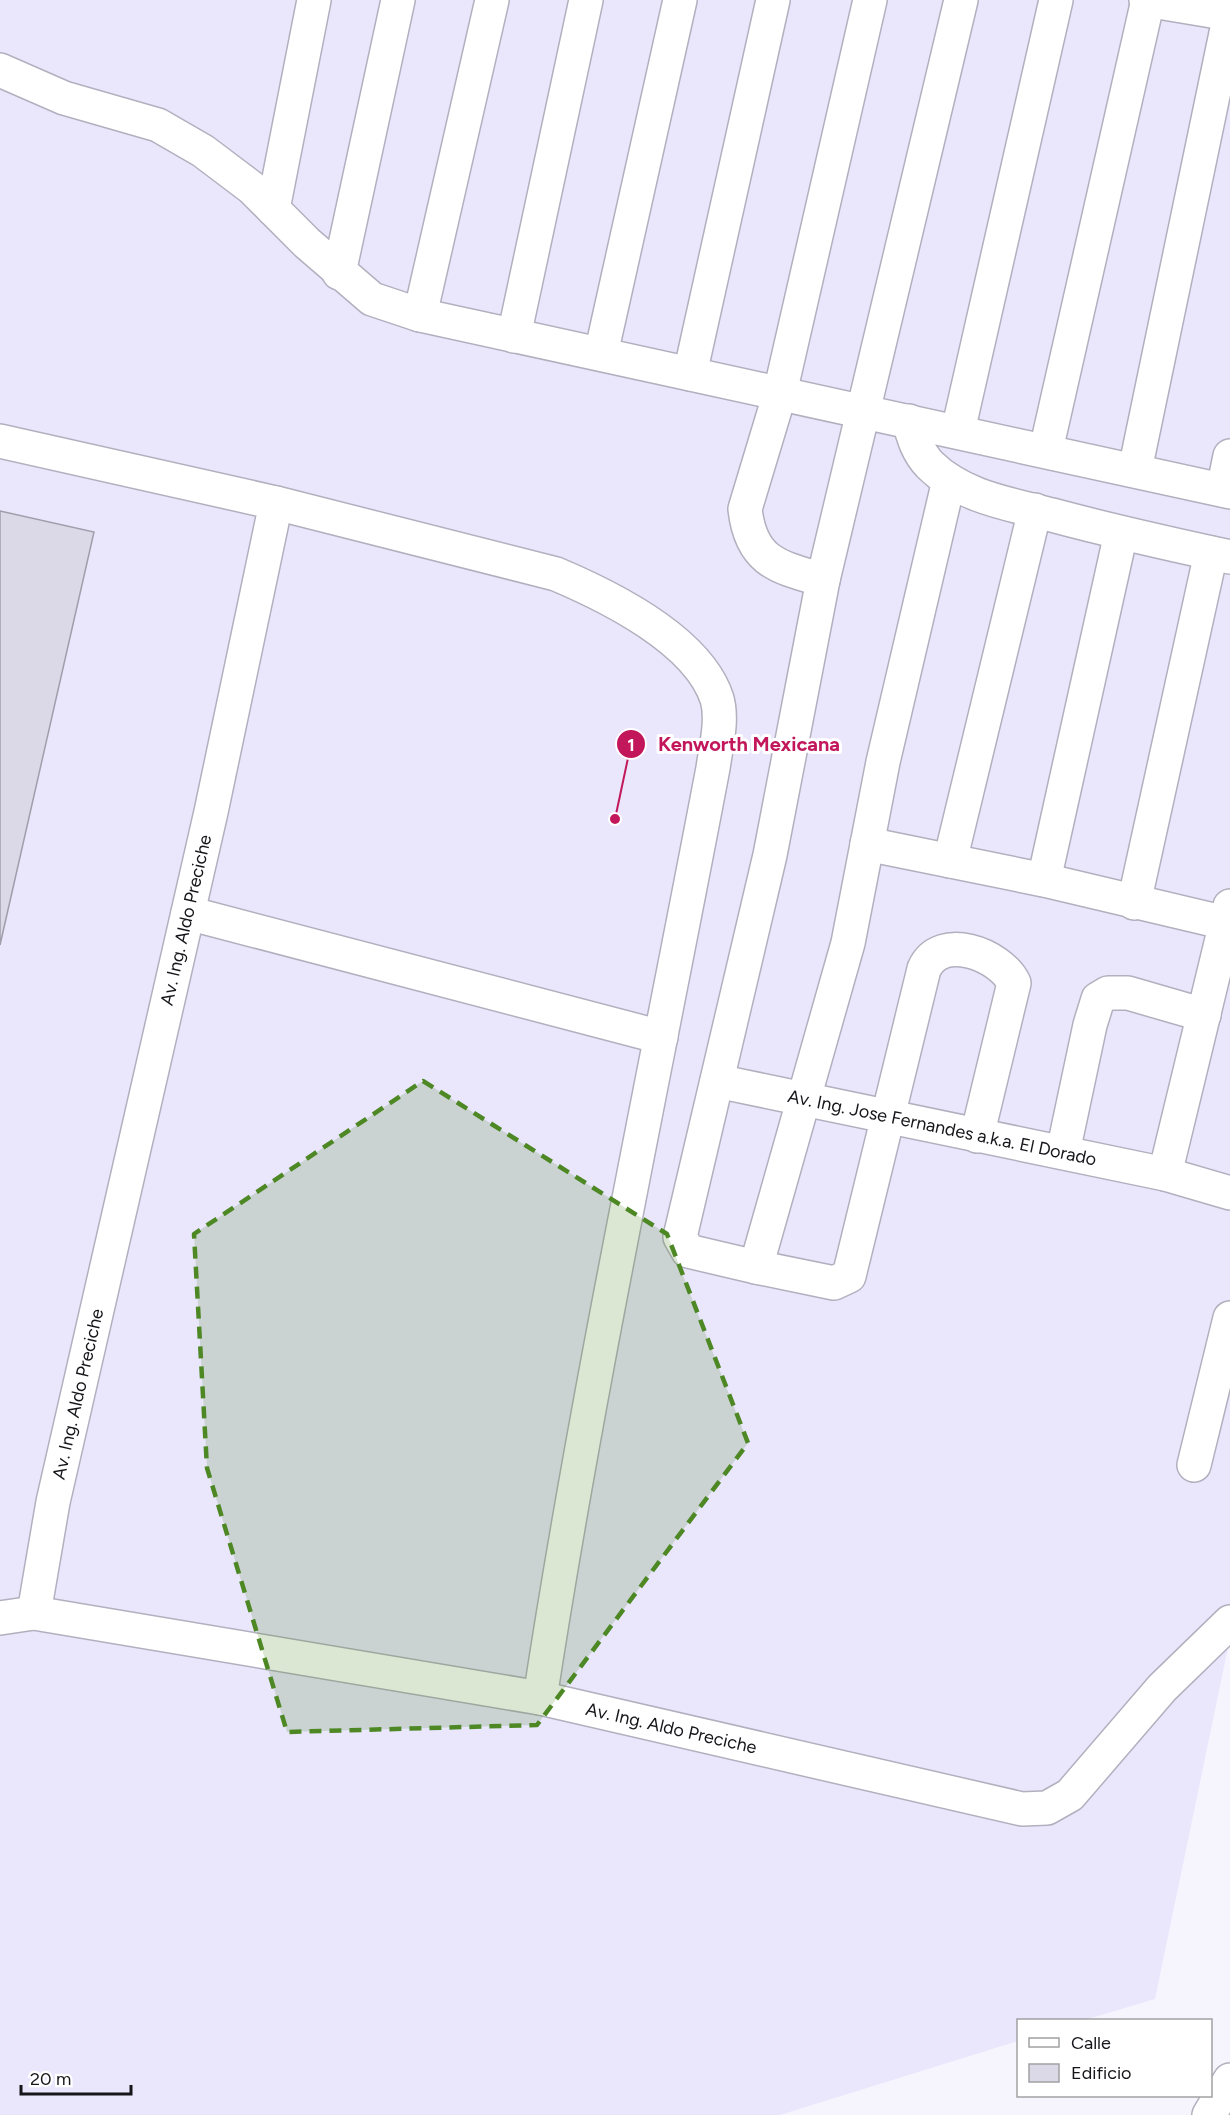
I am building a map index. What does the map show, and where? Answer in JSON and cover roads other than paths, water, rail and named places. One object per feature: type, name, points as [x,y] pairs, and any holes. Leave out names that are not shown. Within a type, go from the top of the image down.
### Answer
[{"type":"street","points":[[273,209],[314,0]]},
{"type":"street","points":[[339,273],[380,93],[398,0]]},
{"type":"street","points":[[420,315],[492,0]]},
{"type":"street","points":[[514,336],[586,0]]},
{"type":"street","points":[[601,354],[680,0]]},
{"type":"street","points":[[690,374],[773,0]]},
{"type":"street","points":[[823,580],[776,567],[755,547],[747,526],[745,509],[780,393],[870,0]]},
{"type":"street","points":[[961,0],[823,580],[770,855],[681,1237],[682,1245],[688,1251],[834,1283],[849,1276],[928,959],[938,953],[968,951],[999,964],[1008,971],[1014,983],[977,1136]]},
{"type":"street","points":[[958,431],[1056,0]]},
{"type":"street","points":[[1046,450],[1147,0],[1230,14],[1135,470]]},
{"type":"street","points":[[0,70],[64,98],[158,125],[203,151],[252,188],[339,273],[372,299],[420,315],[1226,491],[1230,456]]},
{"type":"street","points":[[909,421],[921,453],[949,480],[975,493],[1120,533],[1221,555],[1134,903]]},
{"type":"street","points":[[0,441],[276,502],[556,574],[636,612],[685,653],[706,677],[717,700],[718,725],[713,768],[577,1464],[540,1698]]},
{"type":"street","points":[[756,1267],[801,1098],[848,943],[883,762],[949,480]]},
{"type":"street","name":"Av. Ing. Aldo Preciche","points":[[34,1613],[53,1502],[188,913],[276,502]]},
{"type":"street","points":[[950,861],[1035,510]]},
{"type":"street","points":[[1044,880],[1120,533]]},
{"type":"street","points":[[867,844],[1044,880],[1134,903],[1229,918],[1165,1174]]},
{"type":"street","points":[[188,913],[661,1037]]},
{"type":"street","points":[[1063,1152],[1090,1025],[1098,999],[1108,993],[1128,993],[1204,1015]]},
{"type":"street","name":"Av. Ing. Jose Fernandes a.k.a. El Dorado","points":[[717,1081],[1165,1174],[1230,1193]]},
{"type":"street","points":[[1194,1465],[1230,1318]]},
{"type":"street","name":"Av. Ing. Aldo Preciche","points":[[0,1618],[34,1613],[540,1698],[1022,1809],[1047,1808],[1070,1795],[1162,1688],[1230,1622]]},
{"type":"street","points":[[1209,2115],[1230,2080]]},
{"type":"place","name":"Kenworth Mexicana","points":[[615,819]]}]
